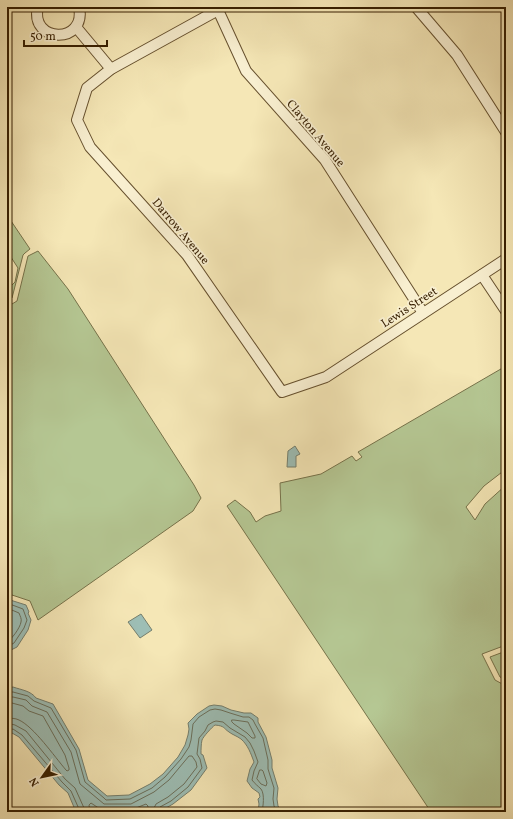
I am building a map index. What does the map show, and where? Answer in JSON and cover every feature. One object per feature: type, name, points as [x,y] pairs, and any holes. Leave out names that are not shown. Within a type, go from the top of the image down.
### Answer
[{"type":"street","points":[[38,7],[36,12],[40,25],[51,34],[57,36],[71,32],[76,27],[81,13],[79,7]]},
{"type":"street","points":[[416,7],[457,55],[506,132]]},
{"type":"street","points":[[76,27],[111,68],[219,9]]},
{"type":"street","name":"Clayton Avenue","points":[[219,9],[246,71],[325,160],[423,313]]},
{"type":"street","name":"Darrow Avenue","points":[[111,68],[86,88],[77,120],[90,147],[187,254],[280,397],[326,377]]},
{"type":"street","name":"Lewis Street","points":[[326,377],[506,260]]},
{"type":"street","points":[[482,275],[506,311]]},
{"type":"green space","points":[[7,215],[30,249],[23,255],[12,298],[7,301],[7,290],[15,282],[18,268],[7,251]]},
{"type":"green space","points":[[38,251],[68,289],[201,498],[193,511],[38,620],[30,601],[9,594],[7,589],[7,307],[17,301],[28,256]]},
{"type":"green space","points":[[506,366],[506,469],[484,486],[466,507],[475,520],[485,504],[506,485],[506,645],[482,654],[495,680],[506,686],[506,812],[431,812],[227,506],[235,500],[250,512],[256,522],[265,516],[281,511],[280,483],[321,474],[352,456],[356,461],[362,457],[358,452]]},
{"type":"green space","points":[[506,651],[506,680],[500,677],[490,657]]},
{"type":"water","points":[[295,446],[300,454],[296,456],[296,467],[287,467],[288,451]]},
{"type":"water","points":[[7,599],[26,605],[31,620],[28,630],[17,647],[7,652]]},
{"type":"water","points":[[141,614],[152,630],[140,638],[128,622]]},
{"type":"water","points":[[13,687],[26,691],[36,698],[53,704],[79,749],[88,780],[107,796],[129,795],[150,784],[163,774],[178,757],[185,745],[189,729],[188,723],[197,714],[209,706],[222,706],[231,710],[251,713],[258,718],[258,722],[266,737],[272,760],[272,768],[278,788],[278,806],[282,812],[258,812],[258,799],[260,797],[259,793],[252,788],[247,781],[250,769],[254,762],[249,750],[241,739],[222,727],[215,725],[206,734],[202,742],[201,754],[203,755],[207,768],[191,790],[173,804],[159,812],[76,812],[68,793],[59,785],[19,737],[12,733],[7,736],[7,688]]}]
